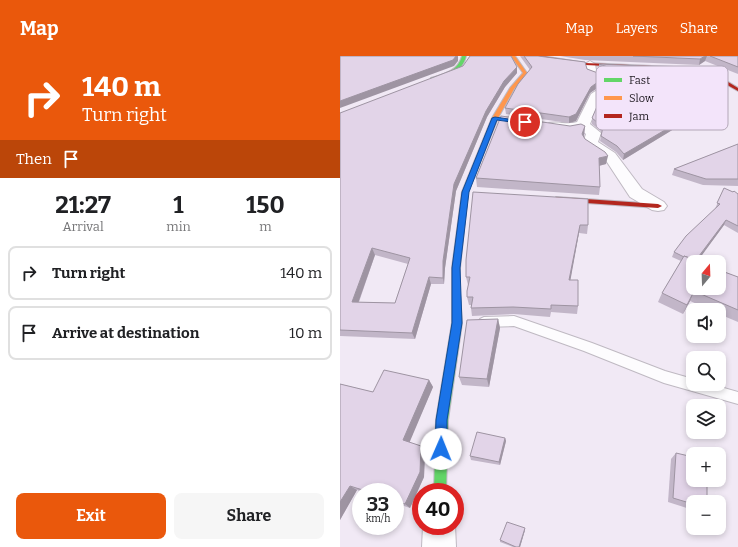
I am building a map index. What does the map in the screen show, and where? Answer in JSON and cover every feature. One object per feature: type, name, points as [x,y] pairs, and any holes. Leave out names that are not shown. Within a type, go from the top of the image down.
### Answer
[{"type":"street","points":[[425,82],[459,69],[464,62],[464,56]]},
{"type":"street","points":[[440,483],[442,420],[457,323],[456,268],[469,192],[495,118],[512,88],[524,73],[513,56]]},
{"type":"street","points":[[534,56],[590,64],[632,66]]},
{"type":"street","points":[[590,64],[591,72],[596,74]]},
{"type":"street","points":[[728,84],[738,90]]},
{"type":"street","points":[[540,125],[570,129],[583,125],[596,96]]},
{"type":"street","points":[[495,118],[510,120]]},
{"type":"street","points":[[583,125],[594,134],[590,143],[610,156],[636,193],[658,206]]},
{"type":"street","points":[[550,198],[658,206]]},
{"type":"street","points":[[439,547],[440,535]]},
{"type":"lane","points":[[457,323],[514,321],[588,347],[664,377],[738,398]]},
{"type":"building","points":[[340,56],[456,56],[453,60],[340,101]]},
{"type":"building","points":[[470,56],[511,56],[517,67],[504,81],[486,111],[454,184],[443,261],[443,278],[429,277],[412,333],[340,330],[340,113],[463,66]],"holes":[[[372,248],[410,258],[395,303],[352,302]]]},
{"type":"building","points":[[524,56],[538,56],[585,62],[587,69],[596,72],[596,83],[591,87],[576,114],[569,117],[505,108],[518,84],[532,67]]},
{"type":"building","points":[[633,56],[705,56],[700,59]]},
{"type":"building","points":[[710,56],[738,56],[738,67]]},
{"type":"building","points":[[599,64],[643,66],[605,66]]},
{"type":"building","points":[[596,109],[596,121],[592,118]]},
{"type":"building","points":[[501,116],[570,126],[581,124],[585,126],[582,134],[585,139],[605,152],[608,156],[599,158],[600,187],[476,178]]},
{"type":"building","points":[[602,130],[665,130],[624,154],[617,146],[601,136]]},
{"type":"building","points":[[738,144],[738,179],[706,179],[674,169]]},
{"type":"building","points":[[724,188],[738,194],[738,226],[726,220],[700,255],[686,255],[684,257],[674,252],[686,236],[720,204],[717,203]]},
{"type":"building","points":[[473,192],[588,199],[588,225],[580,225],[569,280],[578,280],[578,306],[551,305],[551,309],[513,307],[471,308],[473,297],[467,297],[470,277],[466,277],[466,260]]},
{"type":"building","points":[[684,256],[686,257],[686,295],[692,295],[688,303],[686,303],[686,305],[662,293]]},
{"type":"building","points":[[726,273],[738,277],[738,310],[726,305],[726,303],[722,303],[703,295],[726,295]]},
{"type":"building","points":[[498,319],[487,379],[459,377],[467,320]]},
{"type":"building","points":[[384,370],[429,380],[403,440],[421,446],[420,472],[415,483],[412,483],[412,489],[405,504],[404,483],[352,483],[352,487],[350,486],[340,502],[340,384],[373,392]]},
{"type":"building","points":[[477,432],[505,438],[499,462],[470,456]]},
{"type":"building","points":[[676,453],[686,455],[686,487],[707,487],[707,495],[686,495],[686,502],[673,498]]},
{"type":"building","points":[[507,522],[525,528],[519,547],[500,540]]},
{"type":"traffic: fast","points":[[433,79],[453,72],[460,66],[464,56]]},
{"type":"traffic: fast","points":[[440,483],[442,420],[457,323],[456,293]]},
{"type":"traffic: slow","points":[[456,293],[456,268],[465,192],[495,118],[512,88],[525,73],[513,56]]},
{"type":"traffic: jam","points":[[534,56],[585,64],[629,66]]},
{"type":"traffic: jam","points":[[728,84],[738,90]]},
{"type":"traffic: jam","points":[[558,199],[658,206]]},
{"type":"route","points":[[441,449],[442,420],[457,323],[456,268],[465,192],[495,118],[525,122]]}]
